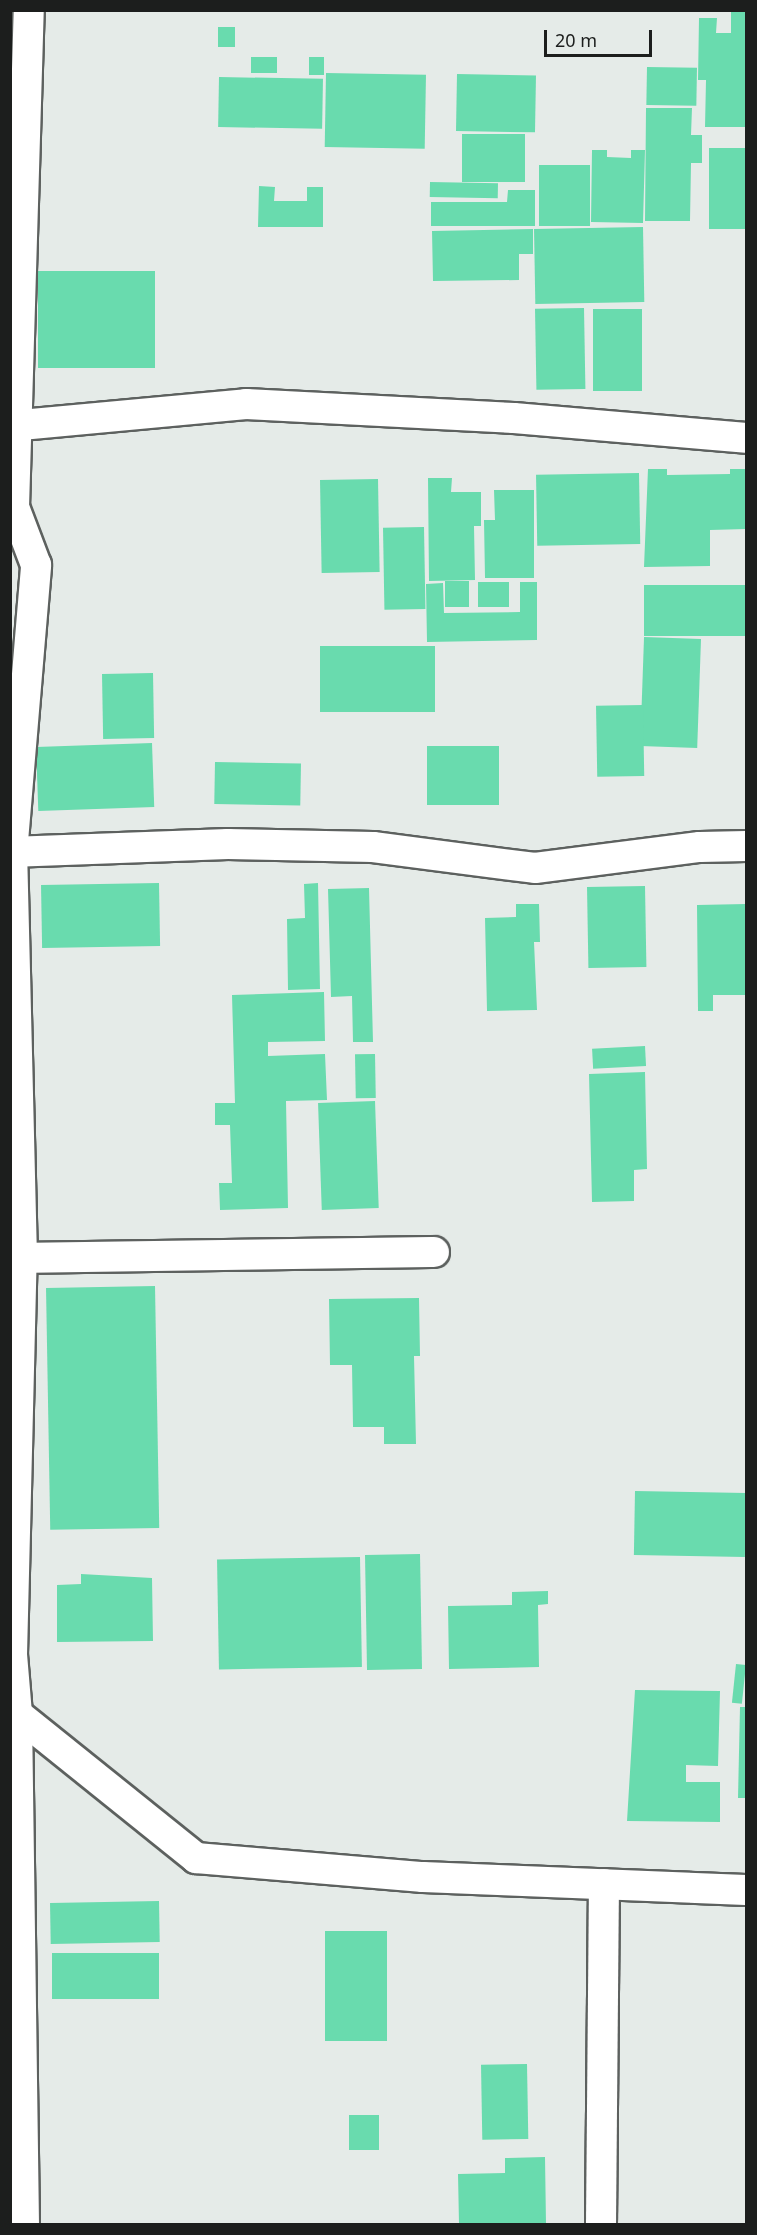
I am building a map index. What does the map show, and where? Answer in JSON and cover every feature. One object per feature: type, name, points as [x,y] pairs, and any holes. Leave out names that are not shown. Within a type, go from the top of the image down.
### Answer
[{"type":"street","points":[[24,2224],[17,1714],[11,1655],[16,1258],[11,853],[36,565],[14,507],[13,426],[29,10]]},
{"type":"street","points":[[13,426],[246,404],[514,418],[747,438]]},
{"type":"street","points":[[11,853],[228,844],[373,847],[535,868],[700,847],[747,846]]},
{"type":"street","points":[[16,1258],[434,1252]]},
{"type":"street","points":[[17,1714],[196,1858],[423,1877],[747,1890]]},
{"type":"street","points":[[601,2224],[604,1884]]},
{"type":"building","points":[[731,11],[746,11],[746,127],[705,127],[706,80],[698,80],[699,18],[717,18],[716,33],[731,33]]},
{"type":"building","points":[[218,27],[235,27],[235,47],[218,47]]},
{"type":"building","points":[[251,57],[277,57],[277,73],[251,73]]},
{"type":"building","points":[[309,57],[324,57],[324,75],[309,75]]},
{"type":"building","points":[[647,67],[697,68],[696,106],[646,105]]},
{"type":"building","points":[[326,73],[426,75],[425,149],[325,147]]},
{"type":"building","points":[[457,74],[536,75],[535,132],[456,131]]},
{"type":"building","points":[[219,77],[323,79],[322,129],[218,127]]},
{"type":"building","points":[[646,108],[692,108],[691,135],[702,135],[702,163],[691,163],[690,221],[645,221]]},
{"type":"building","points":[[462,134],[525,134],[525,182],[462,182]]},
{"type":"building","points":[[709,148],[746,148],[746,229],[709,229]]},
{"type":"building","points":[[592,150],[607,150],[607,157],[631,158],[631,150],[645,150],[643,223],[591,222]]},
{"type":"building","points":[[539,165],[590,165],[590,226],[539,226]]},
{"type":"building","points":[[430,182],[498,183],[498,198],[430,197]]},
{"type":"building","points":[[259,186],[275,187],[274,201],[307,201],[307,187],[323,187],[323,227],[258,227]]},
{"type":"building","points":[[508,190],[535,190],[535,226],[431,226],[431,202],[507,202]]},
{"type":"building","points":[[643,227],[644,302],[535,304],[534,229]]},
{"type":"building","points":[[533,229],[533,254],[519,254],[519,280],[433,281],[432,231]]},
{"type":"building","points":[[38,271],[155,271],[155,368],[38,368]]},
{"type":"building","points":[[584,308],[585,389],[536,390],[535,309]]},
{"type":"building","points":[[593,309],[642,309],[642,391],[593,391]]},
{"type":"building","points":[[648,469],[667,469],[667,475],[730,474],[730,469],[746,469],[746,529],[710,530],[710,566],[644,567]]},
{"type":"building","points":[[639,473],[640,544],[537,546],[536,475]]},
{"type":"building","points":[[428,478],[452,478],[451,492],[481,492],[481,526],[474,526],[475,580],[429,581]]},
{"type":"building","points":[[378,479],[380,572],[322,573],[320,480]]},
{"type":"building","points":[[494,490],[534,490],[534,578],[485,578],[484,520],[495,520]]},
{"type":"building","points":[[424,527],[425,609],[384,610],[383,528]]},
{"type":"building","points":[[445,581],[469,581],[469,607],[445,607]]},
{"type":"building","points":[[478,582],[509,582],[509,607],[478,607]]},
{"type":"building","points":[[520,582],[537,582],[537,640],[427,642],[426,584],[443,583],[444,613],[520,612]]},
{"type":"building","points":[[644,585],[746,585],[746,636],[644,636]]},
{"type":"building","points":[[644,637],[701,639],[697,748],[640,746]]},
{"type":"building","points":[[320,646],[435,646],[435,712],[320,712]]},
{"type":"building","points":[[153,673],[154,738],[103,739],[102,674]]},
{"type":"building","points":[[643,705],[644,776],[597,777],[596,706]]},
{"type":"building","points":[[152,743],[154,807],[38,811],[36,747]]},
{"type":"building","points":[[427,746],[499,746],[499,805],[427,805]]},
{"type":"building","points":[[215,762],[301,764],[300,805],[214,804]]},
{"type":"building","points":[[159,883],[160,946],[42,948],[41,885]]},
{"type":"building","points":[[318,883],[320,989],[288,990],[287,919],[305,918],[304,884]]},
{"type":"building","points":[[645,886],[646,967],[588,968],[587,887]]},
{"type":"building","points":[[369,888],[373,1042],[353,1042],[352,996],[331,997],[328,889]]},
{"type":"building","points":[[516,904],[539,904],[540,942],[534,942],[537,1010],[487,1011],[485,918],[516,917]]},
{"type":"building","points":[[746,904],[746,995],[713,995],[713,1011],[698,1011],[697,905]]},
{"type":"building","points":[[324,992],[325,1041],[268,1042],[268,1056],[325,1054],[327,1100],[286,1101],[288,1208],[220,1210],[219,1183],[232,1183],[230,1125],[215,1125],[215,1103],[235,1103],[232,995]]},
{"type":"building","points":[[645,1046],[646,1066],[593,1069],[592,1049]]},
{"type":"building","points":[[355,1054],[375,1054],[376,1098],[356,1098]]},
{"type":"building","points":[[645,1072],[647,1169],[634,1170],[634,1201],[592,1202],[589,1074]]},
{"type":"building","points":[[375,1101],[379,1208],[322,1210],[318,1103]]},
{"type":"building","points":[[155,1286],[159,1528],[50,1530],[46,1288]]},
{"type":"building","points":[[419,1298],[420,1356],[414,1356],[416,1444],[384,1444],[384,1427],[353,1427],[352,1365],[330,1365],[329,1299]]},
{"type":"building","points":[[635,1491],[746,1493],[745,1557],[634,1555]]},
{"type":"building","points":[[420,1554],[422,1669],[367,1670],[365,1555]]},
{"type":"building","points":[[360,1557],[362,1667],[219,1669],[217,1559]]},
{"type":"building","points":[[81,1574],[152,1578],[153,1641],[57,1642],[57,1585],[81,1584]]},
{"type":"building","points":[[548,1591],[548,1604],[538,1605],[539,1667],[449,1669],[448,1606],[512,1605],[512,1592]]},
{"type":"building","points":[[736,1664],[746,1665],[742,1704],[732,1703]]},
{"type":"building","points":[[635,1690],[720,1691],[718,1766],[686,1765],[686,1782],[720,1782],[720,1822],[627,1821]]},
{"type":"building","points":[[740,1707],[746,1707],[746,1798],[738,1798]]},
{"type":"building","points":[[159,1901],[160,1942],[51,1944],[50,1903]]},
{"type":"building","points":[[325,1931],[387,1931],[387,2041],[325,2041]]},
{"type":"building","points":[[52,1953],[159,1953],[159,1999],[52,1999]]},
{"type":"building","points":[[527,2064],[528,2139],[482,2140],[481,2065]]},
{"type":"building","points":[[349,2115],[379,2115],[379,2150],[349,2150]]},
{"type":"building","points":[[545,2157],[546,2224],[459,2224],[458,2174],[505,2173],[505,2158]]}]
